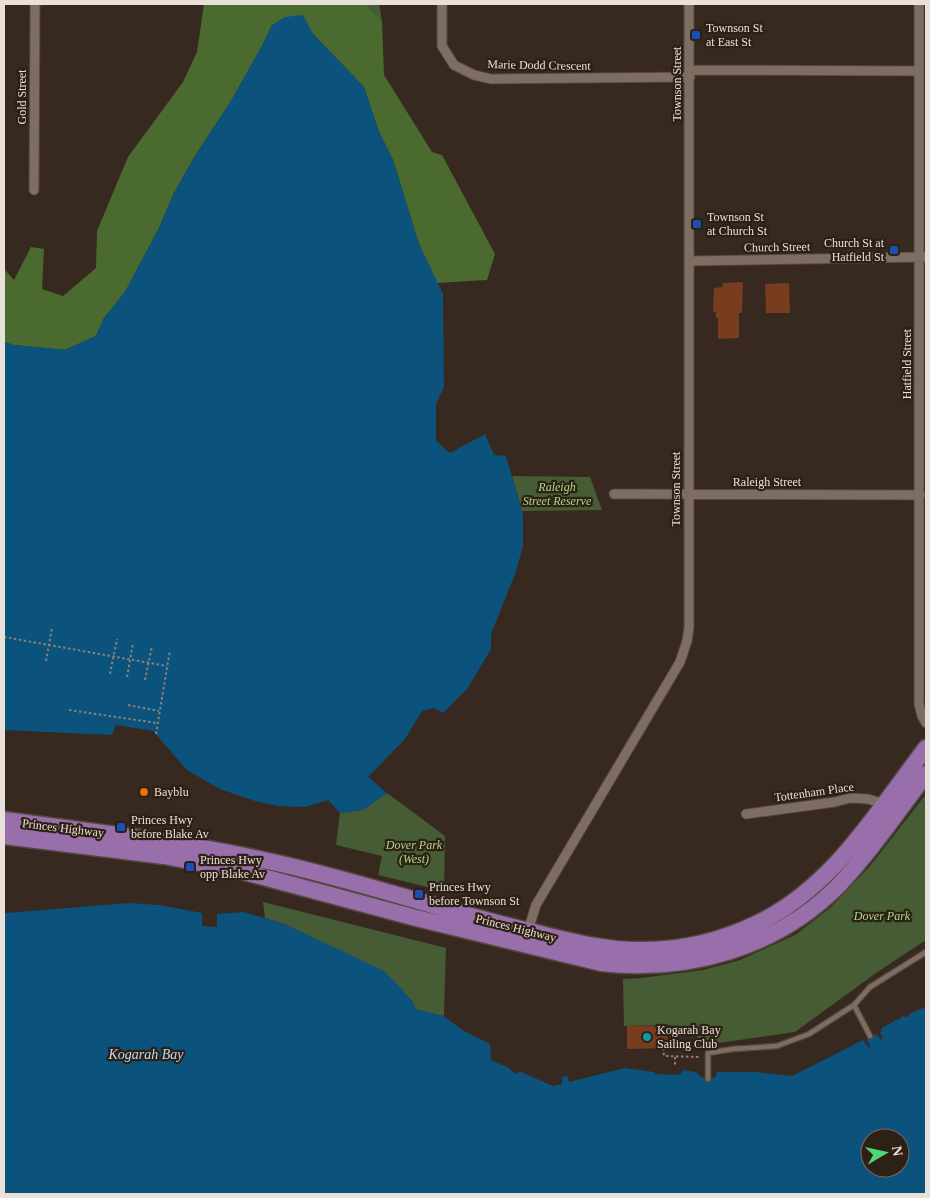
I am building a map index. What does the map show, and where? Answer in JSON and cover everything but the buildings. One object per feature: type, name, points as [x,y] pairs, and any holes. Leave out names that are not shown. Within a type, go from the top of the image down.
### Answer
[{"type":"highway","name":"Princes Highway","points":[[4,820],[121,835],[229,852],[289,866],[528,931],[604,948],[644,950],[697,944],[743,930],[769,918],[788,906],[835,866],[926,748]]},
{"type":"highway","name":"Princes Highway","points":[[4,836],[164,856],[237,870],[416,918],[601,963],[658,965],[698,960],[736,950],[772,934],[807,912],[852,870],[926,774]]},
{"type":"street","name":"Gold Street","points":[[34,190],[35,4]]},
{"type":"street","name":"Marie Dodd Crescent","points":[[442,4],[442,46],[454,65],[474,75],[491,79],[919,71]]},
{"type":"street","name":"Townson Street","points":[[528,931],[536,905],[684,652],[689,627],[689,4]]},
{"type":"street","name":"Hatfield Street","points":[[919,4],[923,36],[919,71],[923,257],[919,704],[926,723]]},
{"type":"street","name":"Church Street","points":[[689,261],[923,257]]},
{"type":"street","name":"Raleigh Street","points":[[614,494],[920,495]]},
{"type":"street","name":"Tottenham Place","points":[[746,814],[835,802],[850,798],[868,798],[884,804]]},
{"type":"lane","points":[[708,1079],[708,1053],[777,1046],[808,1034],[854,1005],[870,986],[926,952]]},
{"type":"lane","points":[[854,1005],[870,1036]]},
{"type":"path","points":[[46,661],[52,628]]},
{"type":"path","points":[[4,637],[167,666]]},
{"type":"path","points":[[110,674],[117,639]]},
{"type":"path","points":[[127,677],[133,643]]},
{"type":"path","points":[[145,680],[152,646]]},
{"type":"path","points":[[156,734],[170,650]]},
{"type":"path","points":[[128,705],[159,710]]},
{"type":"path","points":[[68,710],[157,723]]},
{"type":"path","points":[[664,1048],[664,1056],[708,1058]]},
{"type":"path","points":[[675,1056],[675,1065]]},
{"type":"green space","points":[[204,4],[366,4],[382,21],[384,75],[432,152],[442,155],[495,254],[487,280],[437,283],[419,244],[393,160],[379,132],[364,87],[313,34],[272,25],[231,101],[195,156],[174,193],[159,228],[125,292],[104,318],[96,336],[65,350],[14,345],[4,342],[4,269],[14,280],[31,247],[44,249],[42,289],[63,296],[96,268],[97,231],[128,157],[183,82],[197,52]]},
{"type":"green space","points":[[366,4],[379,4],[382,21]]},
{"type":"green space","name":"Raleigh Street Reserve","points":[[512,476],[590,477],[602,510],[522,511]]},
{"type":"green space","name":"Dover Park (West)","points":[[387,793],[445,836],[444,891],[378,875],[382,856],[336,845],[340,813],[363,810]]},
{"type":"green space","name":"Dover Park","points":[[926,794],[926,940],[876,973],[795,1032],[697,1046],[697,1030],[669,1025],[624,1026],[623,979],[703,970],[740,960],[795,935],[830,908],[870,866]]},
{"type":"green space","points":[[263,902],[446,948],[444,1015],[414,1009],[413,1002],[405,994],[287,925],[265,918]]},
{"type":"water","points":[[303,15],[313,34],[364,87],[379,132],[393,160],[419,244],[443,294],[444,387],[436,404],[436,441],[450,453],[485,434],[494,455],[506,456],[523,515],[523,547],[515,574],[491,634],[491,649],[468,688],[443,713],[434,708],[422,711],[405,739],[368,777],[387,793],[363,810],[340,813],[328,800],[305,807],[278,806],[255,801],[220,789],[187,770],[153,731],[116,725],[112,735],[4,730],[4,342],[14,345],[65,350],[96,336],[104,318],[125,292],[159,228],[174,193],[195,156],[231,101],[272,25],[285,17]]},
{"type":"water","name":"Kogarah Bay","points":[[130,903],[159,905],[202,913],[202,926],[217,927],[217,914],[244,912],[287,925],[384,971],[413,1002],[415,1009],[443,1016],[464,1031],[490,1044],[491,1060],[511,1069],[511,1071],[517,1074],[519,1071],[553,1086],[562,1084],[562,1077],[568,1076],[569,1082],[625,1068],[654,1072],[656,1074],[679,1075],[684,1070],[696,1072],[701,1077],[715,1078],[717,1072],[756,1072],[792,1076],[863,1040],[869,1048],[870,1046],[866,1039],[876,1034],[881,1040],[883,1037],[880,1033],[882,1028],[899,1020],[902,1016],[908,1017],[911,1013],[926,1007],[926,1194],[4,1194],[5,913]]},
{"type":"place","name":"Townson St at East St","points":[[696,35]]},
{"type":"place","name":"Townson St at Church St","points":[[697,224]]},
{"type":"place","name":"Church St at Hatfield St","points":[[894,250]]},
{"type":"place","name":"Bayblu","points":[[144,792]]},
{"type":"place","name":"Princes Hwy before Blake Av","points":[[121,827]]},
{"type":"place","name":"Princes Hwy opp Blake Av","points":[[190,867]]},
{"type":"place","name":"Princes Hwy before Townson St","points":[[419,894]]},
{"type":"place","name":"Kogarah Bay Sailing Club","points":[[647,1037]]}]
